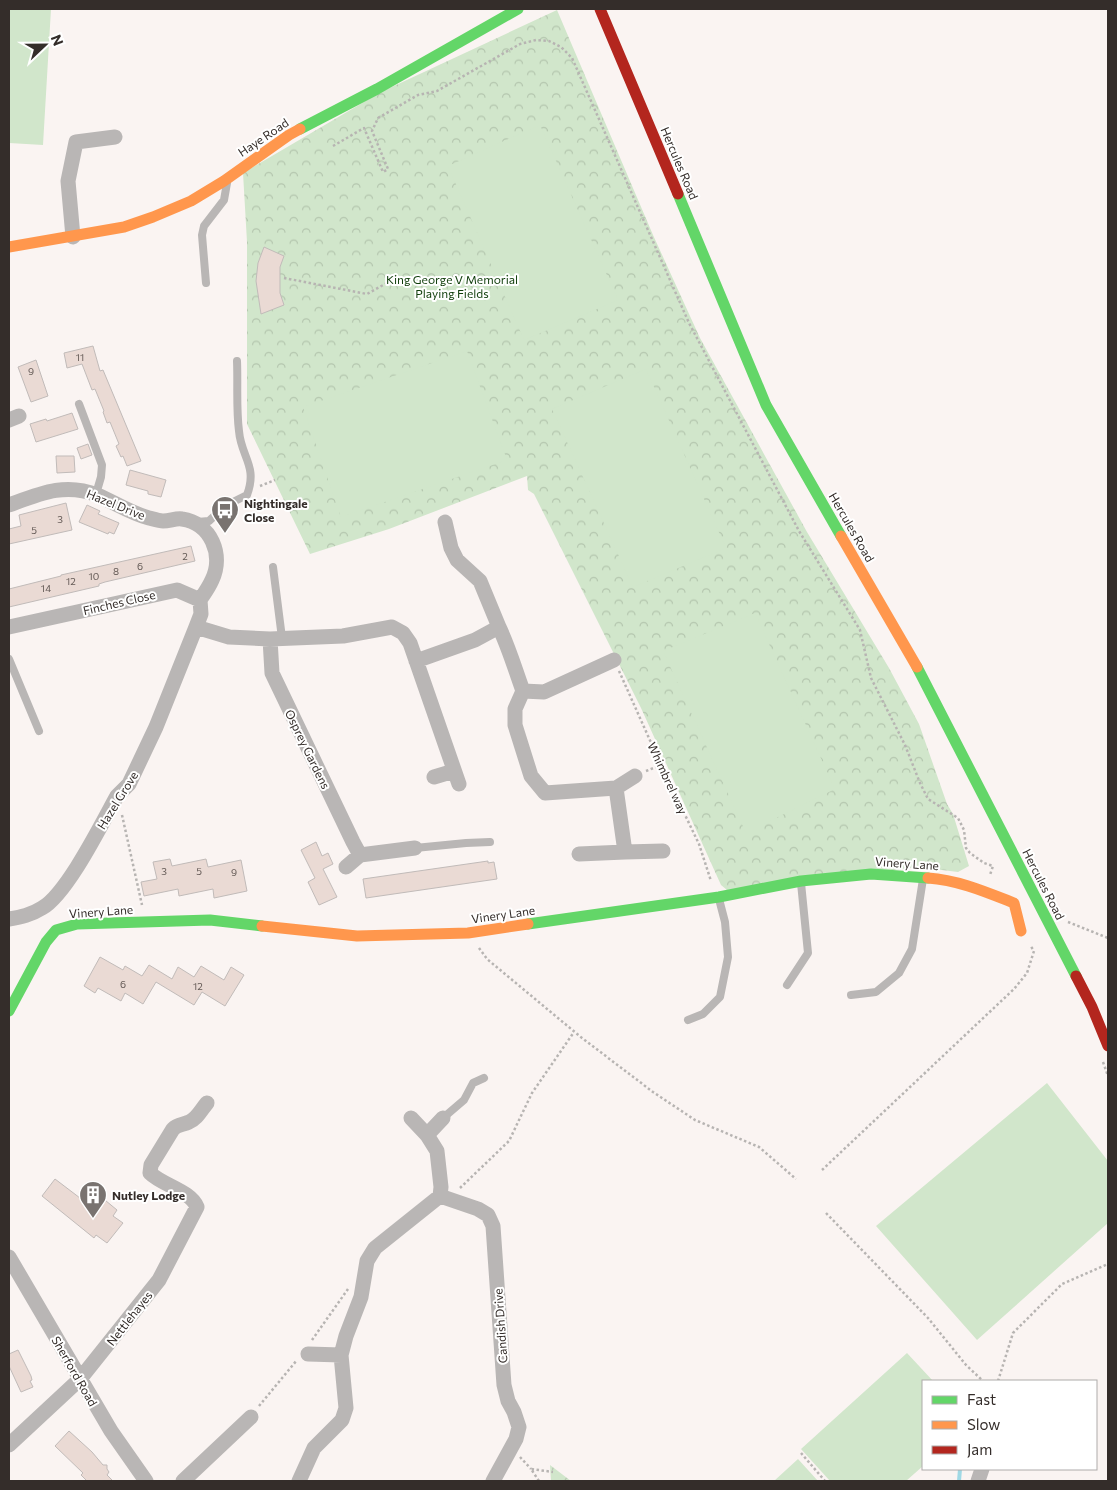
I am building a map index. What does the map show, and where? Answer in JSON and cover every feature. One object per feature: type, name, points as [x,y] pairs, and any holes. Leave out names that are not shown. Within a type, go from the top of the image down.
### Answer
[{"type":"street","name":"Haye Road","points":[[9,247],[124,227],[190,201],[228,178],[289,135],[377,89],[518,9]]},
{"type":"street","name":"Hercules Road","points":[[600,9],[766,405],[918,669],[1092,1007],[1108,1046]]},
{"type":"street","points":[[74,237],[68,181],[76,142],[115,137]]},
{"type":"street","name":"Hazel Drive","points":[[9,505],[55,489],[74,488],[96,494],[147,518],[164,521],[181,519],[195,523]]},
{"type":"street","points":[[445,522],[451,548],[457,560],[480,581],[508,647],[523,691],[515,709],[514,726],[531,776],[545,793],[616,788],[635,776]]},
{"type":"street","points":[[195,523],[205,528],[213,541],[217,561],[212,580],[200,600],[201,614],[196,627],[229,637],[276,639],[343,636],[392,628],[403,634],[410,643],[457,777],[434,777]]},
{"type":"street","name":"Finches Close","points":[[9,627],[177,590],[200,600]]},
{"type":"street","name":"Hazel Grove","points":[[9,919],[26,916],[44,908],[65,886],[118,796],[129,784],[156,727],[196,627]]},
{"type":"street","points":[[416,661],[475,640],[499,627]]},
{"type":"street","name":"Osprey Gardens","points":[[276,639],[272,673],[360,855]]},
{"type":"street","points":[[523,691],[544,692],[614,660]]},
{"type":"street","points":[[616,788],[625,852]]},
{"type":"street","points":[[346,867],[360,855],[415,848]]},
{"type":"street","points":[[579,854],[663,851]]},
{"type":"street","name":"Vinery Lane","points":[[9,1011],[46,942],[56,930],[77,924],[210,920],[357,936],[468,933],[717,897],[801,881],[870,874],[946,880],[985,891],[1014,903],[1021,931]]},
{"type":"street","name":"Nettlehayes","points":[[9,1445],[80,1380],[159,1280],[198,1207],[196,1202],[188,1196],[155,1178],[150,1173],[151,1165],[173,1129],[196,1118],[206,1103]]},
{"type":"street","points":[[299,1481],[314,1448],[342,1420],[346,1408],[341,1355],[361,1297],[367,1261],[375,1248],[444,1198],[437,1151],[427,1135],[411,1118]]},
{"type":"street","points":[[427,1135],[443,1118]]},
{"type":"street","name":"Candish Drive","points":[[444,1198],[478,1209],[488,1215],[493,1226],[504,1385],[508,1401],[519,1427],[516,1439],[493,1481]]},
{"type":"street","name":"Sherford Road","points":[[9,1257],[111,1431],[146,1481]]},
{"type":"street","points":[[308,1354],[341,1355]]},
{"type":"street","points":[[182,1481],[251,1417]]},
{"type":"lane","points":[[206,283],[202,235],[204,226],[224,200],[228,178]]},
{"type":"lane","points":[[195,523],[209,521],[224,506],[247,495],[249,489],[252,475],[239,433],[237,361]]},
{"type":"lane","points":[[79,404],[102,465],[101,478],[96,494]]},
{"type":"lane","points":[[273,566],[276,639]]},
{"type":"lane","points":[[9,659],[39,731]]},
{"type":"lane","points":[[415,848],[490,842]]},
{"type":"lane","points":[[851,995],[876,992],[899,973],[912,949],[924,877]]},
{"type":"lane","points":[[787,985],[808,953],[801,881]]},
{"type":"lane","points":[[688,1020],[704,1014],[720,997],[728,957],[725,922],[717,897]]},
{"type":"lane","points":[[443,1118],[464,1100],[473,1083],[484,1078]]},
{"type":"path","points":[[333,146],[364,128],[383,172],[388,169],[372,131],[378,118],[418,95],[437,91],[520,44],[536,40],[549,41],[561,47],[572,58],[689,323],[799,531],[860,630],[871,678],[905,745],[928,799],[958,818],[964,830],[966,848],[970,854],[984,863],[993,866],[985,891]]},
{"type":"path","points":[[284,278],[367,294],[394,279]]},
{"type":"path","points":[[249,489],[275,480]]},
{"type":"path","name":"Whimbrel way","points":[[614,660],[699,844],[717,897]]},
{"type":"path","points":[[118,796],[146,922]]},
{"type":"path","points":[[1066,921],[1108,938]]},
{"type":"path","points":[[822,1170],[1014,989],[1027,973],[1034,951],[1021,931]]},
{"type":"path","points":[[468,933],[487,960],[574,1032],[653,1092],[694,1120],[758,1147],[796,1179]]},
{"type":"path","points":[[444,1198],[509,1142],[532,1093],[574,1032]]},
{"type":"path","points":[[826,1213],[928,1318],[966,1365],[982,1380]]},
{"type":"path","points":[[998,1380],[1013,1333],[1062,1284],[1108,1264]]},
{"type":"path","points":[[801,1453],[825,1481]]},
{"type":"path","points":[[539,1481],[531,1469],[553,1472]]},
{"type":"green space","points":[[9,9],[51,9],[43,145],[9,143]]},
{"type":"green space","name":"King George V Memorial Playing Fields","points":[[557,10],[653,235],[700,338],[807,532],[889,668],[919,724],[947,804],[953,814],[969,866],[958,872],[918,867],[727,890],[721,885],[641,708],[534,494],[528,490],[527,476],[389,529],[310,554],[247,424],[247,242],[243,173],[381,92]]},
{"type":"green space","points":[[540,125],[618,300],[524,340],[448,166]]},
{"type":"green space","points":[[467,351],[507,460],[341,517],[303,407]]},
{"type":"green space","points":[[646,369],[726,548],[633,587],[552,409]]},
{"type":"green space","points":[[755,613],[835,789],[746,833],[663,651]]},
{"type":"green space","points":[[1047,1083],[1108,1161],[1108,1223],[977,1340],[876,1226]]},
{"type":"green space","points":[[907,1353],[932,1380],[922,1380],[922,1467],[906,1481],[830,1481],[801,1449]]},
{"type":"green space","points":[[798,1459],[818,1481],[774,1481]]},
{"type":"green space","points":[[550,1465],[571,1481],[551,1481]]},
{"type":"building","points":[[264,247],[284,256],[280,267],[280,293],[284,305],[261,314],[256,281],[258,263]]},
{"type":"building","points":[[93,346],[100,371],[103,370],[141,461],[127,466],[116,446],[119,444],[110,422],[107,423],[95,389],[92,390],[82,364],[67,368],[64,353]]},
{"type":"building","points":[[36,360],[48,396],[31,402],[18,367]]},
{"type":"building","points":[[72,413],[78,429],[36,442],[30,424]]},
{"type":"building","points":[[88,444],[92,455],[81,459],[77,448]]},
{"type":"building","points":[[56,456],[74,456],[75,472],[57,473]]},
{"type":"building","points":[[130,470],[166,480],[161,497],[126,485]]},
{"type":"building","points":[[66,503],[72,530],[9,544],[9,529],[21,526],[19,515]]},
{"type":"building","points":[[87,505],[100,511],[98,514],[119,523],[114,534],[109,532],[108,534],[79,522]]},
{"type":"building","points":[[191,546],[195,561],[9,607],[9,589],[61,575]]},
{"type":"building","points":[[316,842],[322,856],[328,853],[333,864],[323,869],[337,897],[319,905],[308,882],[315,878],[301,850]]},
{"type":"building","points":[[170,859],[172,866],[206,859],[208,867],[241,860],[247,891],[214,898],[213,889],[179,896],[178,889],[144,896],[141,882],[157,879],[153,862]]},
{"type":"building","points":[[488,861],[488,863],[494,862],[497,879],[366,898],[363,879]]},
{"type":"building","points":[[100,957],[123,970],[125,966],[142,976],[149,965],[172,979],[178,967],[194,977],[201,966],[224,980],[231,967],[244,975],[225,1006],[202,992],[194,1005],[156,982],[143,1004],[125,993],[121,1001],[98,988],[95,993],[84,986]]},
{"type":"building","name":"Nutley Lodge","points":[[55,1179],[80,1198],[82,1195],[88,1199],[94,1191],[117,1210],[113,1216],[123,1223],[107,1243],[96,1235],[94,1238],[42,1196]]},
{"type":"building","points":[[18,1350],[31,1376],[32,1380],[30,1381],[33,1387],[21,1392],[9,1366],[9,1354]]},
{"type":"building","points":[[69,1431],[103,1465],[107,1465],[109,1472],[107,1475],[113,1481],[87,1481],[81,1475],[83,1473],[55,1446]]},
{"type":"waterway","points":[[959,1481],[960,1470]]},
{"type":"traffic: fast","points":[[300,129],[377,89],[518,9]]},
{"type":"traffic: fast","points":[[678,194],[766,405],[841,536]]},
{"type":"traffic: fast","points":[[917,667],[1076,976]]},
{"type":"traffic: fast","points":[[528,924],[719,897],[801,881],[871,874],[928,878]]},
{"type":"traffic: fast","points":[[9,1011],[46,942],[56,930],[77,924],[210,920],[262,926]]},
{"type":"traffic: slow","points":[[9,247],[124,227],[153,217],[191,201],[224,181],[300,129]]},
{"type":"traffic: slow","points":[[841,536],[917,667]]},
{"type":"traffic: slow","points":[[928,878],[961,884],[1014,903],[1021,931]]},
{"type":"traffic: slow","points":[[262,926],[357,936],[468,933],[528,924]]},
{"type":"traffic: jam","points":[[600,9],[678,194]]},
{"type":"traffic: jam","points":[[1076,976],[1092,1007],[1108,1046]]},
{"type":"place","name":"Nightingale Close","points":[[225,534]]},
{"type":"place","name":"Nutley Lodge","points":[[93,1219]]}]
